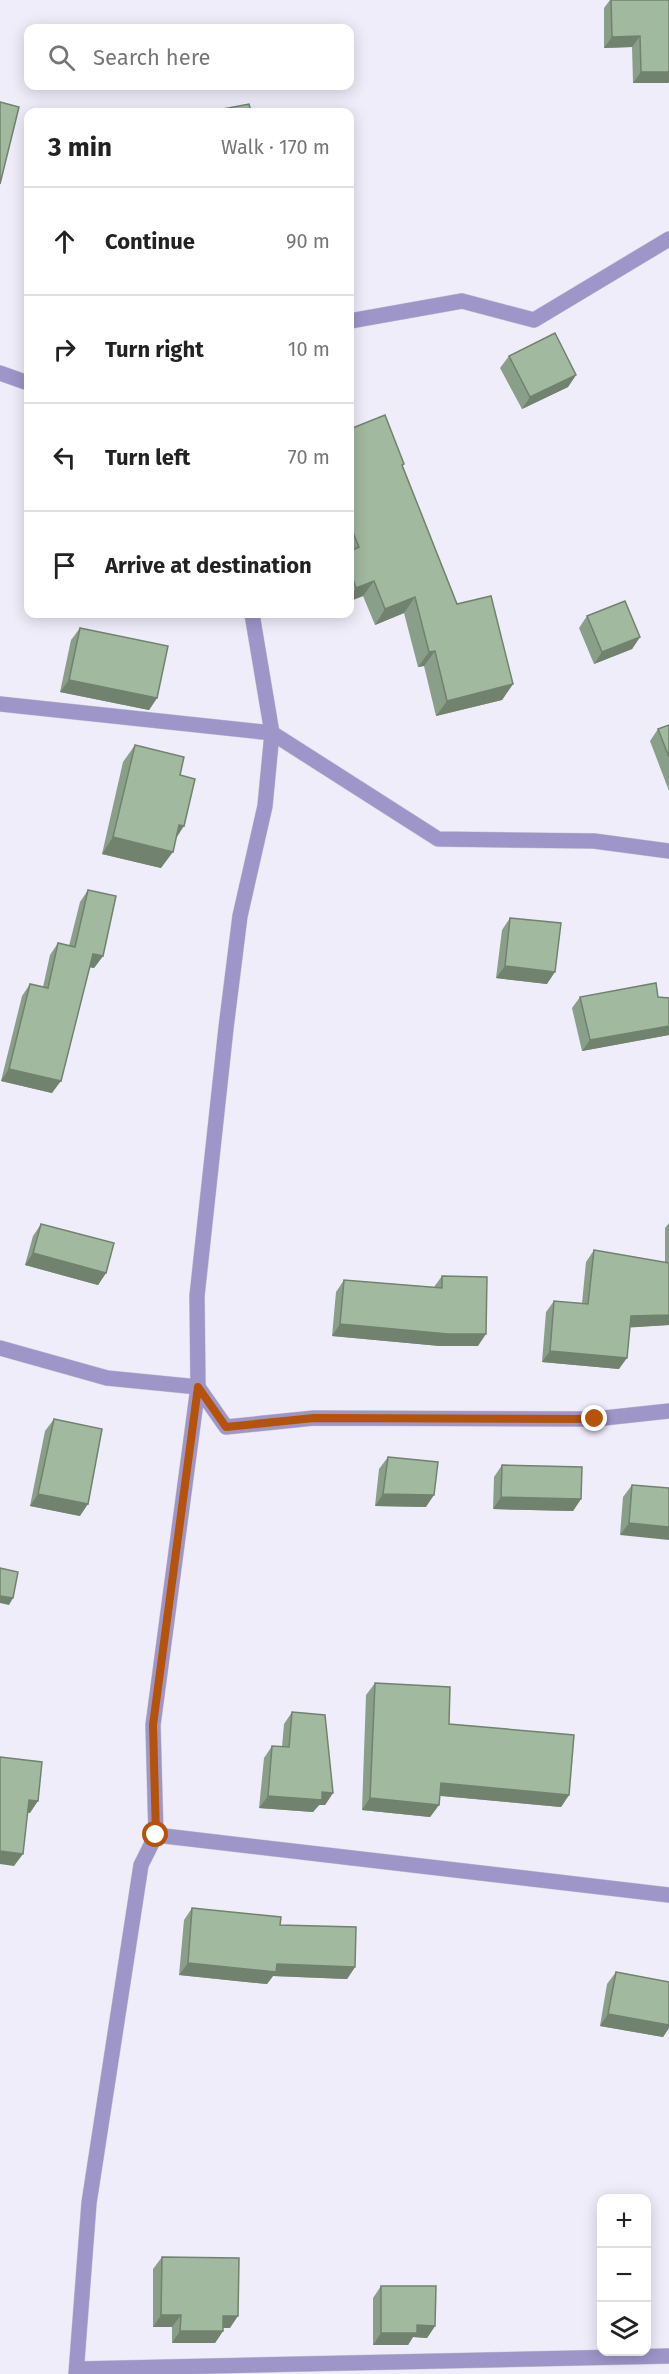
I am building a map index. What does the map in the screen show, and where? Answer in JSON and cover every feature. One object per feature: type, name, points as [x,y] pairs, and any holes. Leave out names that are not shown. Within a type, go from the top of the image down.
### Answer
[{"type":"street","points":[[354,320],[462,301],[534,320],[669,239]]},
{"type":"street","points":[[0,373],[24,382]]},
{"type":"street","points":[[253,618],[272,733],[265,806],[240,916],[196,1296],[198,1387],[153,1725],[156,1835],[141,1865],[89,2203],[76,2372],[669,2356]]},
{"type":"street","points":[[0,705],[272,733],[438,839],[594,841],[669,851]]},
{"type":"street","points":[[0,1348],[107,1378],[198,1387],[226,1427],[314,1418],[595,1419],[669,1411]]},
{"type":"street","points":[[156,1835],[669,1895]]},
{"type":"building","points":[[611,0],[669,0],[669,72],[641,72],[640,36],[612,37]]},
{"type":"building","points":[[0,102],[19,107],[0,184]]},
{"type":"building","points":[[249,104],[250,108],[228,108]]},
{"type":"building","points":[[555,333],[576,375],[530,397],[509,356]]},
{"type":"building","points":[[385,415],[404,464],[402,465],[457,604],[491,596],[513,684],[447,701],[435,651],[429,652],[415,597],[385,609],[374,581],[356,588],[354,549],[359,547],[354,535],[354,427]]},
{"type":"building","points":[[625,601],[640,637],[602,652],[587,616]]},
{"type":"building","points":[[80,628],[168,646],[157,698],[69,680]]},
{"type":"building","points":[[669,725],[669,757],[658,729]]},
{"type":"building","points":[[135,745],[184,757],[180,775],[195,779],[184,826],[179,825],[173,852],[113,837]]},
{"type":"building","points":[[88,890],[116,896],[103,956],[93,954],[61,1081],[9,1069],[30,984],[48,988],[58,943],[75,947]]},
{"type":"building","points":[[510,918],[561,923],[555,972],[505,966]]},
{"type":"building","points":[[656,983],[658,997],[669,998],[669,1026],[590,1040],[580,997]]},
{"type":"building","points":[[41,1224],[114,1243],[106,1273],[33,1253]]},
{"type":"building","points":[[594,1250],[669,1263],[669,1315],[631,1316],[627,1358],[550,1351],[554,1301],[588,1304]]},
{"type":"building","points":[[442,1276],[487,1277],[486,1334],[448,1334],[340,1324],[344,1280],[442,1288]]},
{"type":"building","points":[[54,1419],[102,1429],[88,1504],[38,1494]]},
{"type":"building","points":[[388,1457],[438,1462],[434,1495],[383,1494]]},
{"type":"building","points":[[502,1465],[582,1467],[581,1499],[501,1497]]},
{"type":"building","points":[[632,1485],[669,1488],[669,1527],[629,1523]]},
{"type":"building","points":[[0,1568],[18,1572],[13,1598],[0,1596]]},
{"type":"building","points":[[375,1683],[450,1687],[449,1724],[574,1735],[569,1795],[441,1783],[439,1805],[370,1798]]},
{"type":"building","points":[[292,1712],[325,1715],[333,1793],[322,1792],[322,1800],[268,1796],[272,1746],[289,1747]]},
{"type":"building","points":[[0,1757],[42,1762],[38,1801],[29,1800],[23,1854],[0,1851]]},
{"type":"building","points":[[192,1908],[281,1917],[280,1925],[356,1927],[355,1967],[277,1964],[276,1972],[188,1963]]},
{"type":"building","points":[[616,1972],[669,1982],[669,2025],[608,2014]]},
{"type":"building","points":[[162,2257],[239,2258],[238,2316],[223,2316],[223,2331],[180,2331],[181,2315],[161,2315]]},
{"type":"building","points":[[381,2286],[436,2286],[435,2326],[417,2325],[417,2333],[381,2333]]},
{"type":"route","points":[[156,1835],[153,1725],[198,1387],[226,1427],[314,1418],[595,1419]]}]
